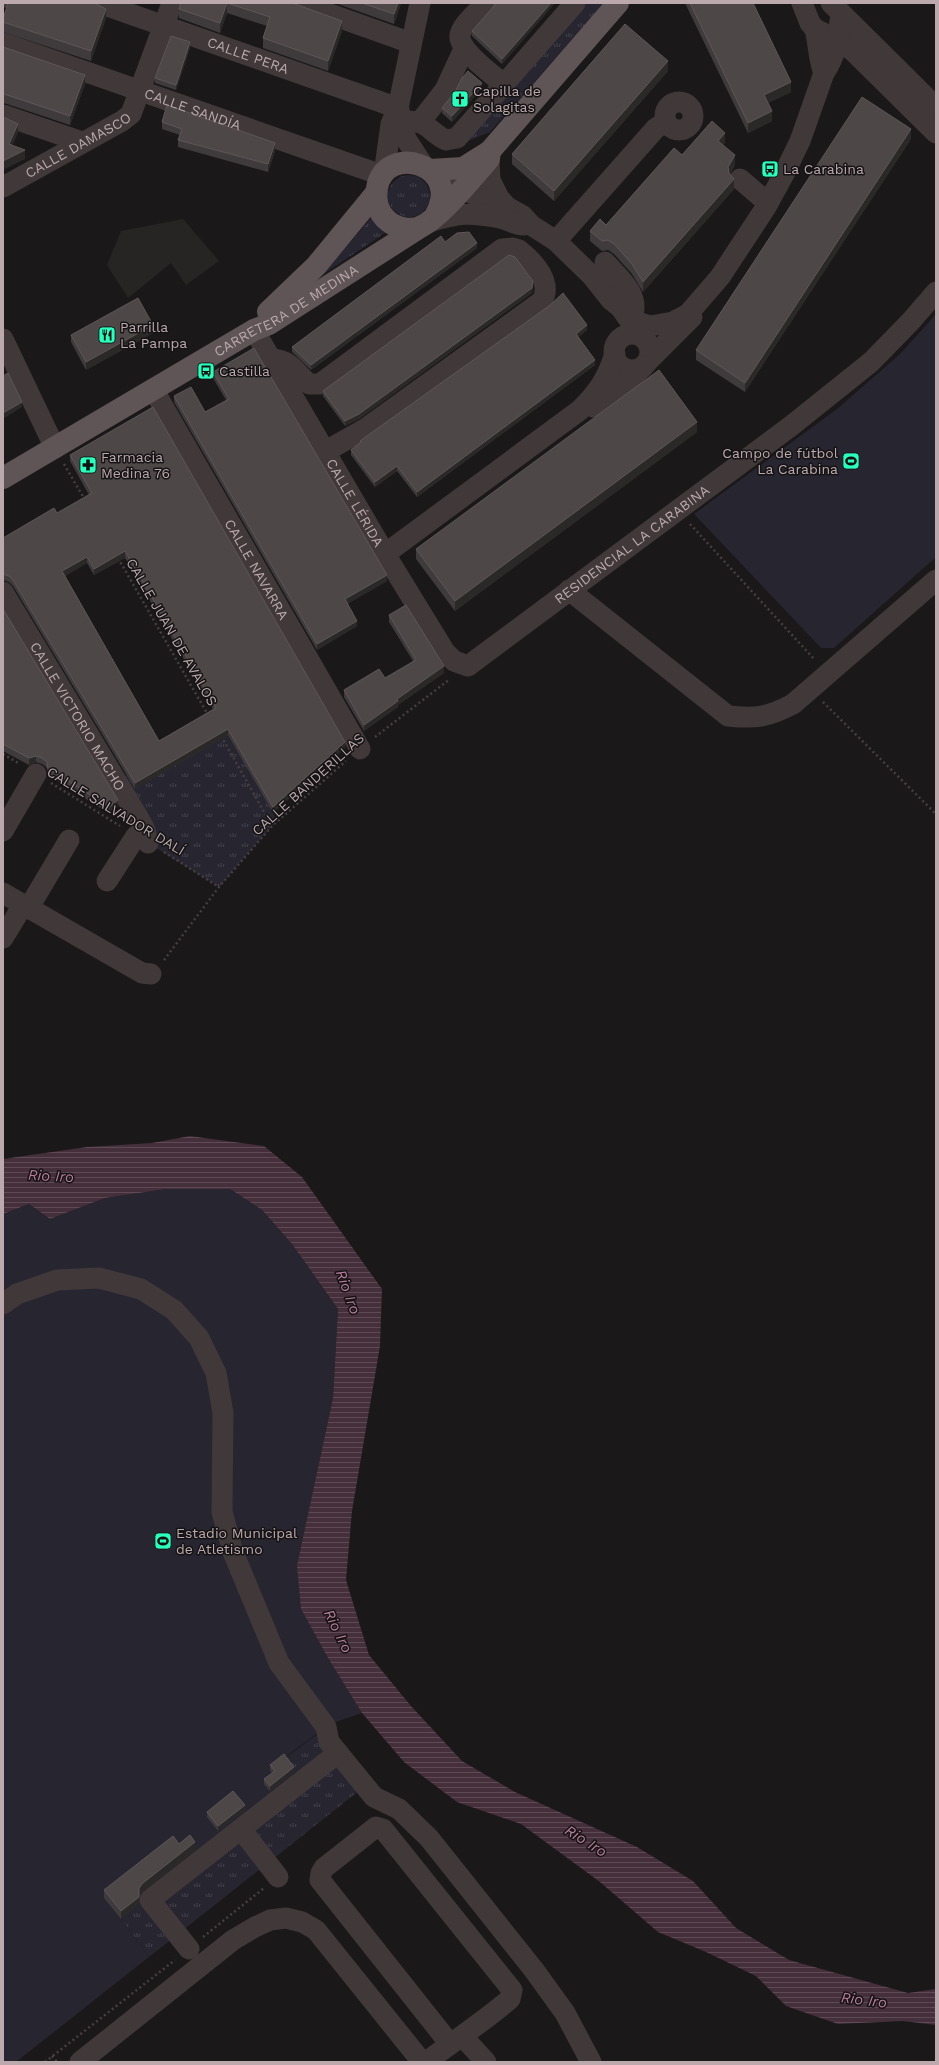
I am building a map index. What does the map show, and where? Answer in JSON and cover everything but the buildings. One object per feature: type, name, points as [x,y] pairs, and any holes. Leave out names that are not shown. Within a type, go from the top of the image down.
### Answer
[{"type":"main road","points":[[254,330],[264,316],[316,266],[380,182],[398,164],[415,163],[430,170],[463,168],[489,155],[618,3]]},
{"type":"main road","name":"CARRETERA DE MEDINA","points":[[3,478],[254,330],[269,324],[429,221],[462,189],[489,155]]},
{"type":"main road","points":[[380,182],[379,210],[390,222],[405,228],[429,221],[442,200],[440,184],[430,170]]},
{"type":"street","name":"CALLE PERA","points":[[99,3],[407,117],[442,139],[454,140],[505,85]]},
{"type":"street","name":"CALLE DAMASCO","points":[[3,187],[122,121],[131,114],[141,91],[172,3]]},
{"type":"street","points":[[299,3],[411,43]]},
{"type":"street","points":[[420,3],[411,43],[406,139],[430,170],[462,189],[494,204],[507,207],[523,216],[531,225],[556,241],[592,276],[611,300],[620,307],[648,344],[650,356],[645,364],[631,370],[625,368],[616,360],[615,327],[611,313],[611,300]]},
{"type":"street","points":[[485,3],[462,30],[460,40],[464,49],[505,85],[575,3]]},
{"type":"street","points":[[823,18],[853,51],[936,133]]},
{"type":"street","points":[[385,554],[580,410],[600,388],[610,372],[618,342],[635,328],[640,325],[660,325],[673,322],[688,314],[698,304],[720,277],[768,203],[800,141],[824,73],[830,65],[823,18]]},
{"type":"street","points":[[823,18],[936,107]]},
{"type":"street","name":"CALLE SANDÍA","points":[[3,44],[370,171],[380,182]]},
{"type":"street","points":[[380,182],[391,124],[407,117],[445,90],[464,49]]},
{"type":"street","points":[[824,73],[847,66],[870,68]]},
{"type":"street","points":[[3,115],[82,142]]},
{"type":"street","points":[[556,241],[656,128],[666,122]]},
{"type":"street","points":[[489,155],[490,180],[493,189],[507,207]]},
{"type":"street","points":[[740,179],[768,203]]},
{"type":"street","points":[[429,221],[468,213],[504,219],[517,225],[531,225]]},
{"type":"street","points":[[272,359],[280,359],[292,366],[309,384],[320,384],[502,249],[513,248],[519,250],[544,280],[546,290],[542,301],[365,429],[326,451]]},
{"type":"street","points":[[605,262],[632,294],[635,306],[635,328]]},
{"type":"street","name":"RESIDENCIAL LA CARABINA","points":[[468,666],[676,509],[791,426],[871,362],[911,321],[936,292]]},
{"type":"street","points":[[580,410],[589,410],[628,380],[692,317],[698,304]]},
{"type":"street","name":"CALLE LÉRIDA","points":[[254,330],[385,554],[445,652],[454,661],[468,666]]},
{"type":"street","points":[[3,339],[55,448]]},
{"type":"street","name":"CALLE NAVARRA","points":[[153,389],[360,749]]},
{"type":"street","points":[[569,590],[728,716],[751,718],[773,714],[793,704],[936,580]]},
{"type":"street","name":"CALLE VICTORIO MACHO","points":[[3,592],[138,817],[145,830],[142,840]]},
{"type":"street","points":[[3,831],[36,774]]},
{"type":"street","points":[[3,938],[26,907],[69,840]]},
{"type":"street","points":[[108,881],[142,840]]},
{"type":"street","points":[[3,893],[142,974],[152,974]]},
{"type":"street","points":[[3,1304],[17,1294],[57,1280],[99,1278],[141,1289],[174,1310],[199,1338],[216,1373],[223,1413],[222,1512],[233,1552],[280,1663],[326,1727],[329,1742],[374,1797],[399,1809],[429,1838],[552,1995],[565,2013],[591,2062]]},
{"type":"street","points":[[189,1949],[150,1900],[338,1753]]},
{"type":"street","points":[[426,2062],[457,2040],[510,1999],[512,1990],[383,1829],[380,1827],[374,1828],[324,1868],[321,1873],[320,1880],[457,2040],[486,2062]]},
{"type":"street","points":[[241,1829],[278,1877]]},
{"type":"street","points":[[80,2062],[233,1940],[270,1920],[286,1918],[302,1922],[316,1930],[422,2062]]},
{"type":"path","points":[[55,448],[86,502]]},
{"type":"path","points":[[676,509],[828,674]]},
{"type":"path","name":"CALLE JUAN DE AVALOS","points":[[117,555],[209,716]]},
{"type":"path","name":"CALLE BANDERILLAS","points":[[152,974],[161,966],[219,887],[272,826],[360,749],[468,666]]},
{"type":"path","points":[[809,689],[936,814]]},
{"type":"path","points":[[217,730],[272,826]]},
{"type":"path","name":"CALLE SALVADOR DALÍ","points":[[3,754],[219,887]]},
{"type":"path","points":[[44,2062],[189,1949],[278,1877]]},
{"type":"path","points":[[52,2056],[56,2062]]},
{"type":"shaded area","points":[[183,219],[219,261],[186,285],[171,263],[128,298],[107,265],[121,231]]},
{"type":"green space","points":[[585,3],[604,3],[490,132],[463,143]]},
{"type":"green space","points":[[405,175],[413,175],[421,178],[427,184],[430,196],[427,208],[421,214],[413,217],[405,217],[397,214],[391,208],[388,200],[388,192],[391,184],[397,178]]},
{"type":"green space","points":[[372,217],[388,231],[322,275]]},
{"type":"green space","name":"Campo de fútbol La Carabina","points":[[936,314],[936,557],[834,648],[821,648],[694,514],[837,409],[900,354]]},
{"type":"green space","points":[[213,723],[227,729],[277,820],[219,887],[148,843],[117,781]]},
{"type":"green space","points":[[166,1189],[230,1189],[262,1210],[292,1244],[338,1309],[333,1398],[315,1484],[301,1609],[328,1658],[362,1713],[330,1724],[284,1758],[298,1777],[121,1919],[149,1957],[16,2062],[3,2062],[3,1214],[29,1204],[50,1219],[105,1198]]},
{"type":"green space","points":[[316,1735],[360,1790],[149,1957],[121,1919],[298,1777],[284,1759]]},
{"type":"water","name":"Rio Iro","points":[[190,1136],[264,1146],[302,1177],[382,1289],[380,1346],[352,1511],[346,1580],[369,1655],[411,1706],[462,1761],[515,1792],[637,1847],[693,1881],[736,1928],[789,1960],[908,1993],[936,1989],[936,2025],[903,2021],[838,2024],[786,2006],[756,1976],[706,1952],[658,1932],[600,1882],[521,1824],[457,1802],[404,1762],[362,1713],[328,1658],[301,1609],[297,1566],[333,1398],[338,1309],[292,1244],[262,1210],[230,1189],[166,1189],[105,1198],[50,1219],[29,1204],[3,1214],[3,1159],[87,1147],[152,1143]]},
{"type":"place","name":"Capilla de Solagitas","points":[[460,99]]},
{"type":"place","name":"La Carabina","points":[[770,169]]},
{"type":"place","name":"Parrilla La Pampa","points":[[107,335]]},
{"type":"place","name":"Castilla","points":[[206,371]]},
{"type":"place","name":"Campo de fútbol La Carabina","points":[[851,461]]},
{"type":"place","name":"Farmacia Medina 76","points":[[88,465]]},
{"type":"place","name":"Estadio Municipal de Atletismo","points":[[163,1541]]}]
